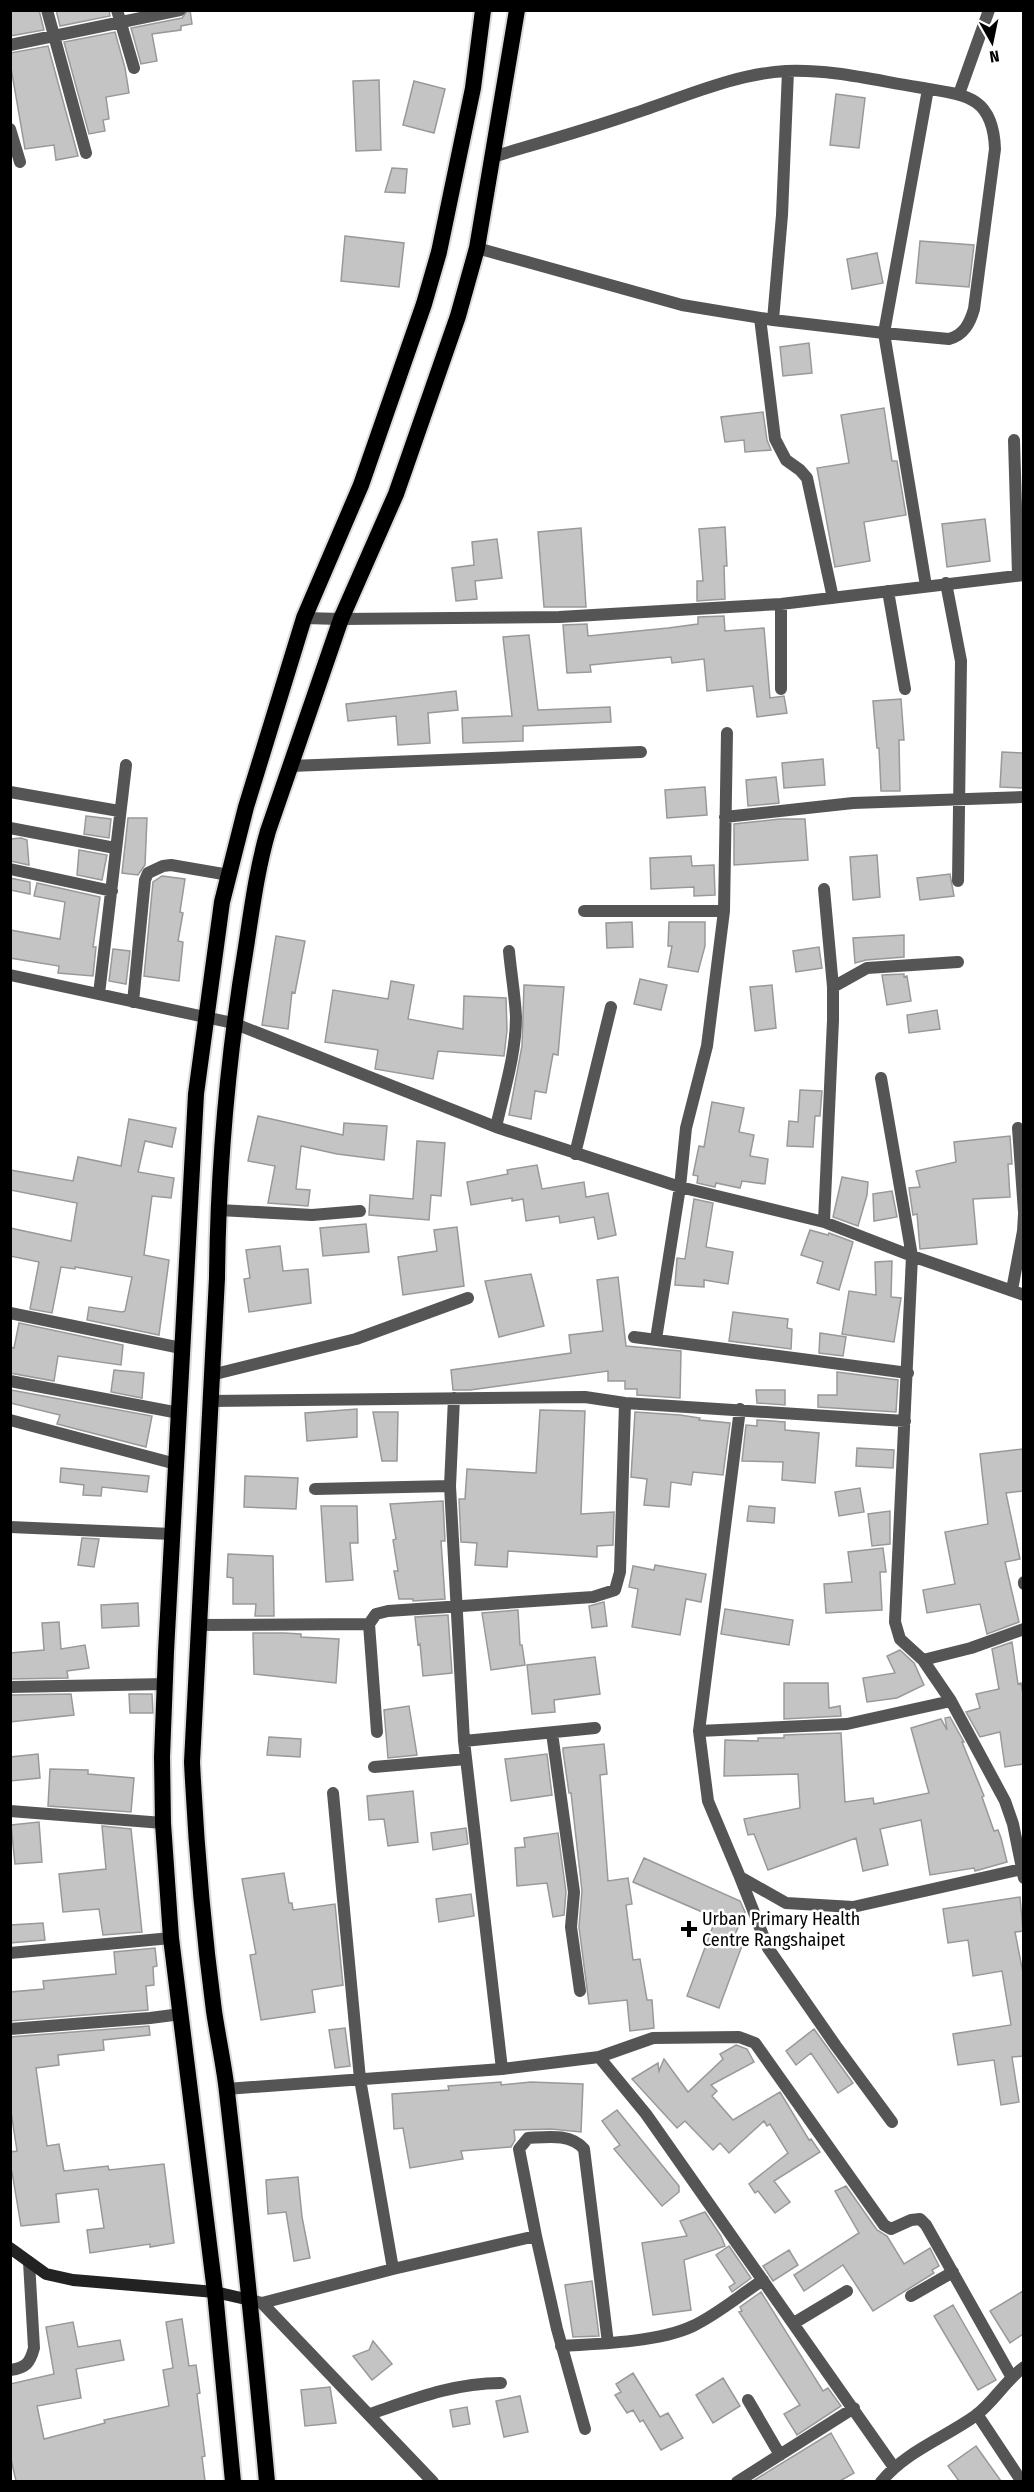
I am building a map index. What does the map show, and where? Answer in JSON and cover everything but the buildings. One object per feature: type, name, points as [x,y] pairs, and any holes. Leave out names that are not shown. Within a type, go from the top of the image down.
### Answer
[{"type":"highway","points":[[233,2481],[215,2292],[171,1938],[163,1823],[162,1757],[172,1534],[196,1094],[222,902],[246,807],[304,618],[361,486],[424,304],[439,252],[470,99],[483,10]]},
{"type":"highway","points":[[267,2481],[256,2301],[213,2001],[196,1832],[192,1762],[219,1210],[233,1023],[260,858],[341,620],[396,494],[458,316],[477,248],[517,10]]},
{"type":"main road","points":[[10,2248],[46,2274],[73,2280],[215,2292],[256,2301]]},
{"type":"street","points":[[47,10],[86,153]]},
{"type":"street","points":[[959,94],[989,10]]},
{"type":"street","points":[[10,45],[119,16],[178,11]]},
{"type":"street","points":[[119,16],[134,68]]},
{"type":"street","points":[[788,71],[782,214],[767,319],[775,439],[786,460],[800,470],[810,488],[833,598]]},
{"type":"street","points":[[477,248],[682,305],[767,319],[949,339],[965,330],[974,309],[993,160],[994,135],[985,109],[974,100],[959,94],[859,77],[788,71],[747,76],[629,116],[492,157]]},
{"type":"street","points":[[926,586],[884,333],[928,89]]},
{"type":"street","points":[[10,129],[20,162]]},
{"type":"street","points":[[304,618],[341,620],[559,617],[781,604],[1021,575],[1014,440]]},
{"type":"street","points":[[946,584],[961,661],[958,881]]},
{"type":"street","points":[[888,591],[905,688]]},
{"type":"street","points":[[781,604],[781,689]]},
{"type":"street","points":[[656,1339],[680,1187],[686,1128],[707,1046],[724,911],[727,733]]},
{"type":"street","points":[[291,766],[641,752]]},
{"type":"street","points":[[99,994],[126,765]]},
{"type":"street","points":[[10,792],[119,811]]},
{"type":"street","points":[[725,817],[853,803],[1023,797]]},
{"type":"street","points":[[10,828],[115,848]]},
{"type":"street","points":[[133,1002],[145,880],[148,873],[171,865],[229,874]]},
{"type":"street","points":[[10,869],[112,891]]},
{"type":"street","points":[[824,889],[833,987],[824,1222]]},
{"type":"street","points":[[584,911],[724,911]]},
{"type":"street","points":[[495,1127],[512,1058],[515,1032],[516,1016],[509,951]]},
{"type":"street","points":[[833,987],[867,968],[958,962]]},
{"type":"street","points":[[10,975],[233,1023],[495,1127],[680,1187],[824,1222],[912,1256],[1018,1292],[1023,1231],[1018,1128]]},
{"type":"street","points":[[574,1154],[611,1007]]},
{"type":"street","points":[[740,1877],[786,1903],[853,1907],[1023,1874],[1013,1824],[1005,1801],[951,1701],[923,1660],[900,1639],[895,1622],[912,1256],[881,1078]]},
{"type":"street","points":[[219,1210],[312,1215],[360,1211]]},
{"type":"street","points":[[211,1375],[356,1339],[468,1298]]},
{"type":"street","points":[[10,1313],[181,1348]]},
{"type":"street","points":[[634,1337],[908,1373]]},
{"type":"street","points":[[10,1381],[179,1413]]},
{"type":"street","points":[[209,1401],[585,1397],[625,1402],[905,1421]]},
{"type":"street","points":[[454,1398],[450,1486],[464,1741],[502,2069]]},
{"type":"street","points":[[377,1732],[369,1624],[376,1614],[388,1611],[593,1597],[615,1590],[620,1572],[625,1402]]},
{"type":"street","points":[[740,1409],[699,1731],[708,1801],[768,1948],[892,2122]]},
{"type":"street","points":[[10,1420],[176,1464]]},
{"type":"street","points":[[315,1489],[450,1486]]},
{"type":"street","points":[[10,1527],[172,1534]]},
{"type":"street","points":[[199,1625],[369,1624]]},
{"type":"street","points":[[923,1660],[979,1646],[1023,1629]]},
{"type":"street","points":[[10,1687],[166,1684]]},
{"type":"street","points":[[699,1731],[847,1724],[951,1701]]},
{"type":"street","points":[[464,1741],[595,1728]]},
{"type":"street","points":[[552,1733],[574,1892],[571,1927],[580,1991]]},
{"type":"street","points":[[374,1767],[466,1759]]},
{"type":"street","points":[[333,1793],[360,2079],[393,2269]]},
{"type":"street","points":[[10,1811],[163,1823]]},
{"type":"street","points":[[10,1953],[171,1938]]},
{"type":"street","points":[[10,2029],[181,2014]]},
{"type":"street","points":[[226,2089],[502,2069],[598,2057],[653,2038],[739,2037],[755,2043],[884,2225],[891,2229],[911,2220],[920,2219],[953,2272],[1011,2376]]},
{"type":"street","points":[[598,2057],[646,2114],[893,2466]]},
{"type":"street","points":[[585,2429],[561,2346],[519,2150],[528,2138],[567,2138],[577,2141],[584,2149],[608,2343]]},
{"type":"street","points":[[256,2301],[536,2236]]},
{"type":"street","points":[[10,2370],[22,2368],[31,2362],[34,2348],[29,2262]]},
{"type":"street","points":[[911,2296],[953,2272]]},
{"type":"street","points":[[561,2346],[608,2343],[679,2331],[695,2325],[763,2280]]},
{"type":"street","points":[[794,2324],[847,2290]]},
{"type":"street","points":[[256,2301],[370,2414],[433,2481]]},
{"type":"street","points":[[881,2481],[893,2466],[977,2414],[1011,2376],[1023,2368]]},
{"type":"street","points":[[370,2414],[454,2386],[501,2383]]},
{"type":"street","points":[[748,2400],[780,2455]]},
{"type":"street","points":[[737,2481],[854,2408]]},
{"type":"street","points":[[977,2414],[1022,2481]]},
{"type":"place","name":"Urban Primary Health Centre Rangshaipet","points":[[689,1929]]}]
